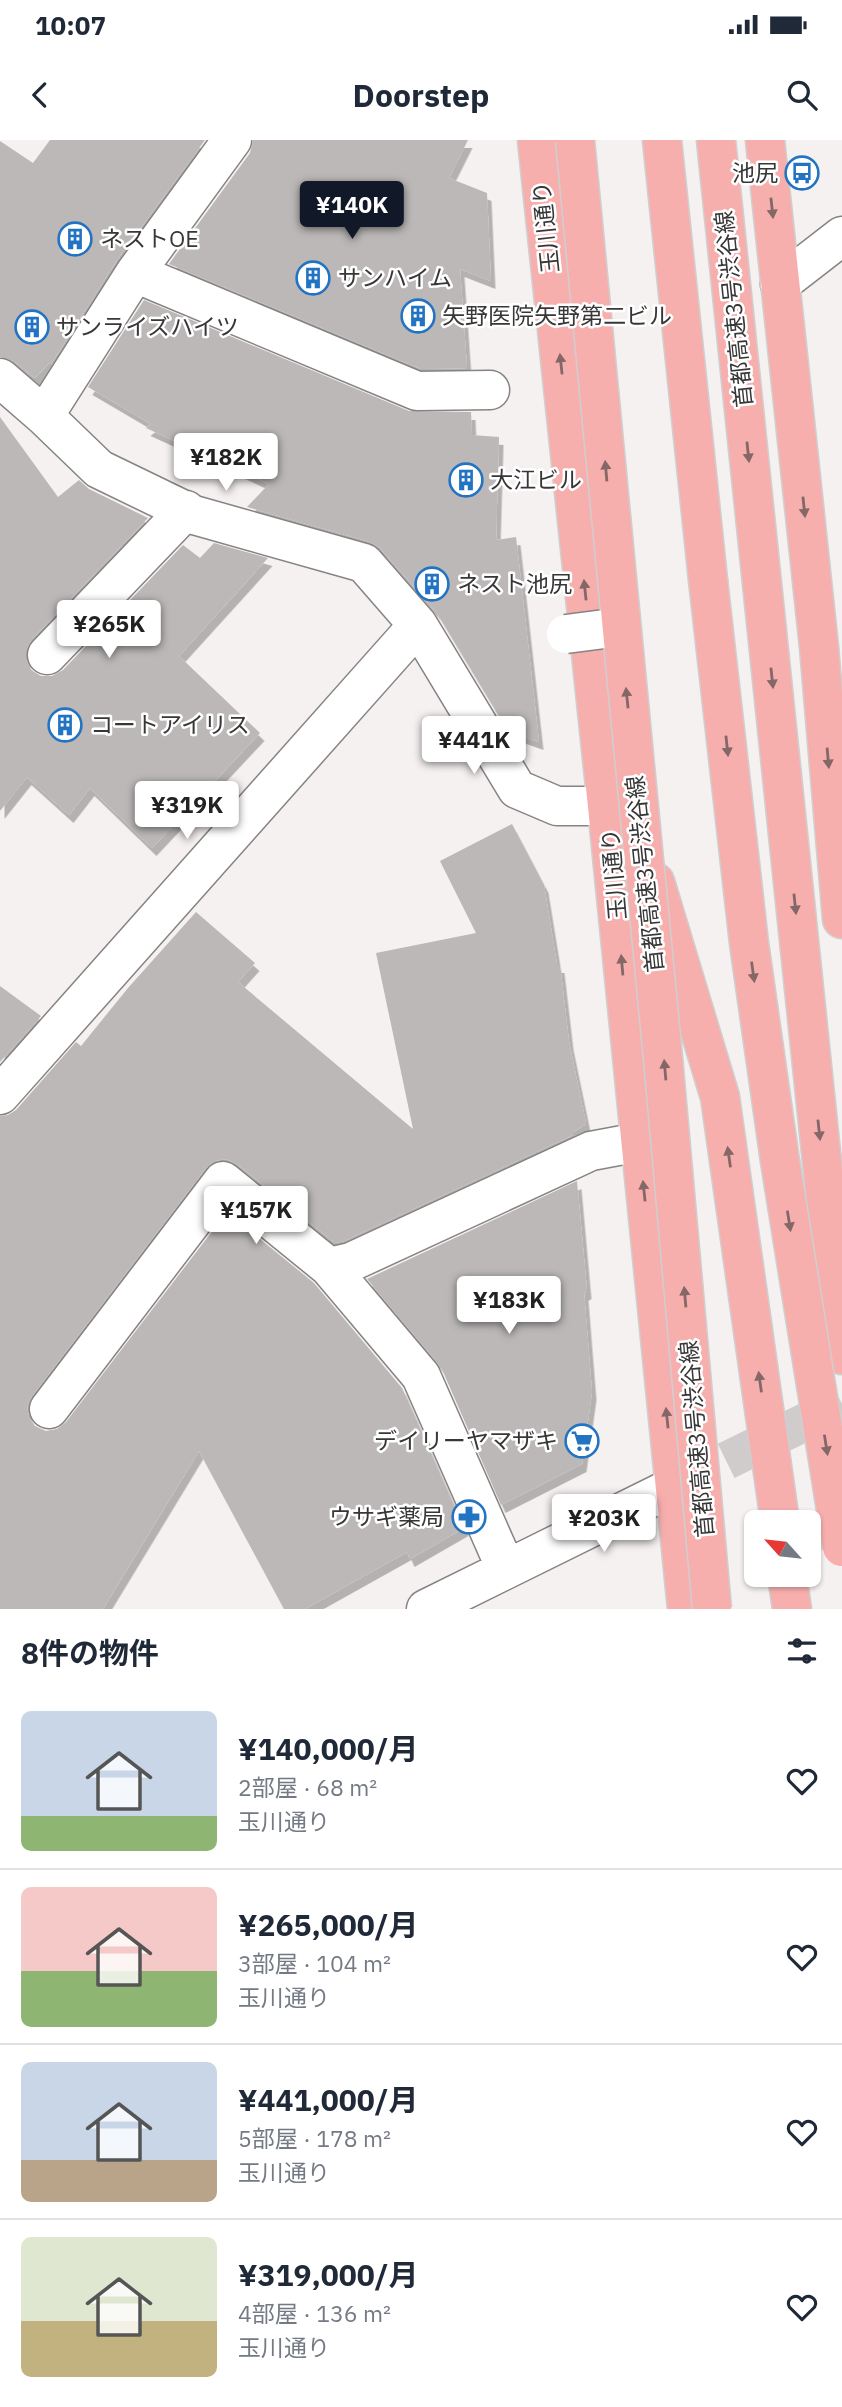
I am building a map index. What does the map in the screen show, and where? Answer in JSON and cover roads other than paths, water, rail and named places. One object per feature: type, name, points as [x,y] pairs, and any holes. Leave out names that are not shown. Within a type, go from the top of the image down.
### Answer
[{"type":"highway","name":"玉川通り","points":[[537,140],[687,1609]]},
{"type":"highway","name":"首都高速3号渋谷線","points":[[575,140],[663,1058],[712,1609]]},
{"type":"highway","points":[[662,140],[748,943],[842,1548]]},
{"type":"highway","name":"首都高速3号渋谷線","points":[[716,140],[842,1355]]},
{"type":"highway","points":[[765,140],[780,284],[830,645],[842,919]]},
{"type":"highway","points":[[594,682],[720,1097],[778,1510]]},
{"type":"highway","points":[[789,1587],[792,1609]]},
{"type":"street","points":[[44,416],[135,273],[232,140]]},
{"type":"street","points":[[780,284],[842,236]]},
{"type":"street","points":[[135,273],[416,391],[490,390]]},
{"type":"street","points":[[4,390],[44,416],[99,469],[186,510],[364,563],[418,625],[517,789],[557,807],[607,806]]},
{"type":"street","points":[[47,655],[186,510]]},
{"type":"street","points":[[0,1095],[418,625]]},
{"type":"street","points":[[566,634],[620,627]]},
{"type":"street","points":[[329,1266],[351,1262],[591,1151],[639,1142]]},
{"type":"street","points":[[49,1409],[223,1181],[329,1266],[421,1376],[506,1569]]},
{"type":"street","points":[[426,1609],[472,1599],[506,1569],[675,1486]]},
{"type":"tunnel","points":[[675,1486],[842,1404]]},
{"type":"place","name":"池尻","points":[[802,173]]},
{"type":"place","name":"ネストOE","points":[[75,239]]},
{"type":"place","name":"サンハイム","points":[[313,278]]},
{"type":"place","name":"矢野医院矢野第二ビル","points":[[418,316]]},
{"type":"place","name":"サンライズハイツ","points":[[32,327]]},
{"type":"place","name":"大江ビル","points":[[466,480]]},
{"type":"place","name":"ネスト池尻","points":[[432,584]]},
{"type":"place","name":"コートアイリス","points":[[65,725]]},
{"type":"place","name":"デイリーヤマザキ","points":[[582,1441]]},
{"type":"place","name":"ウサギ薬局","points":[[469,1517]]}]
